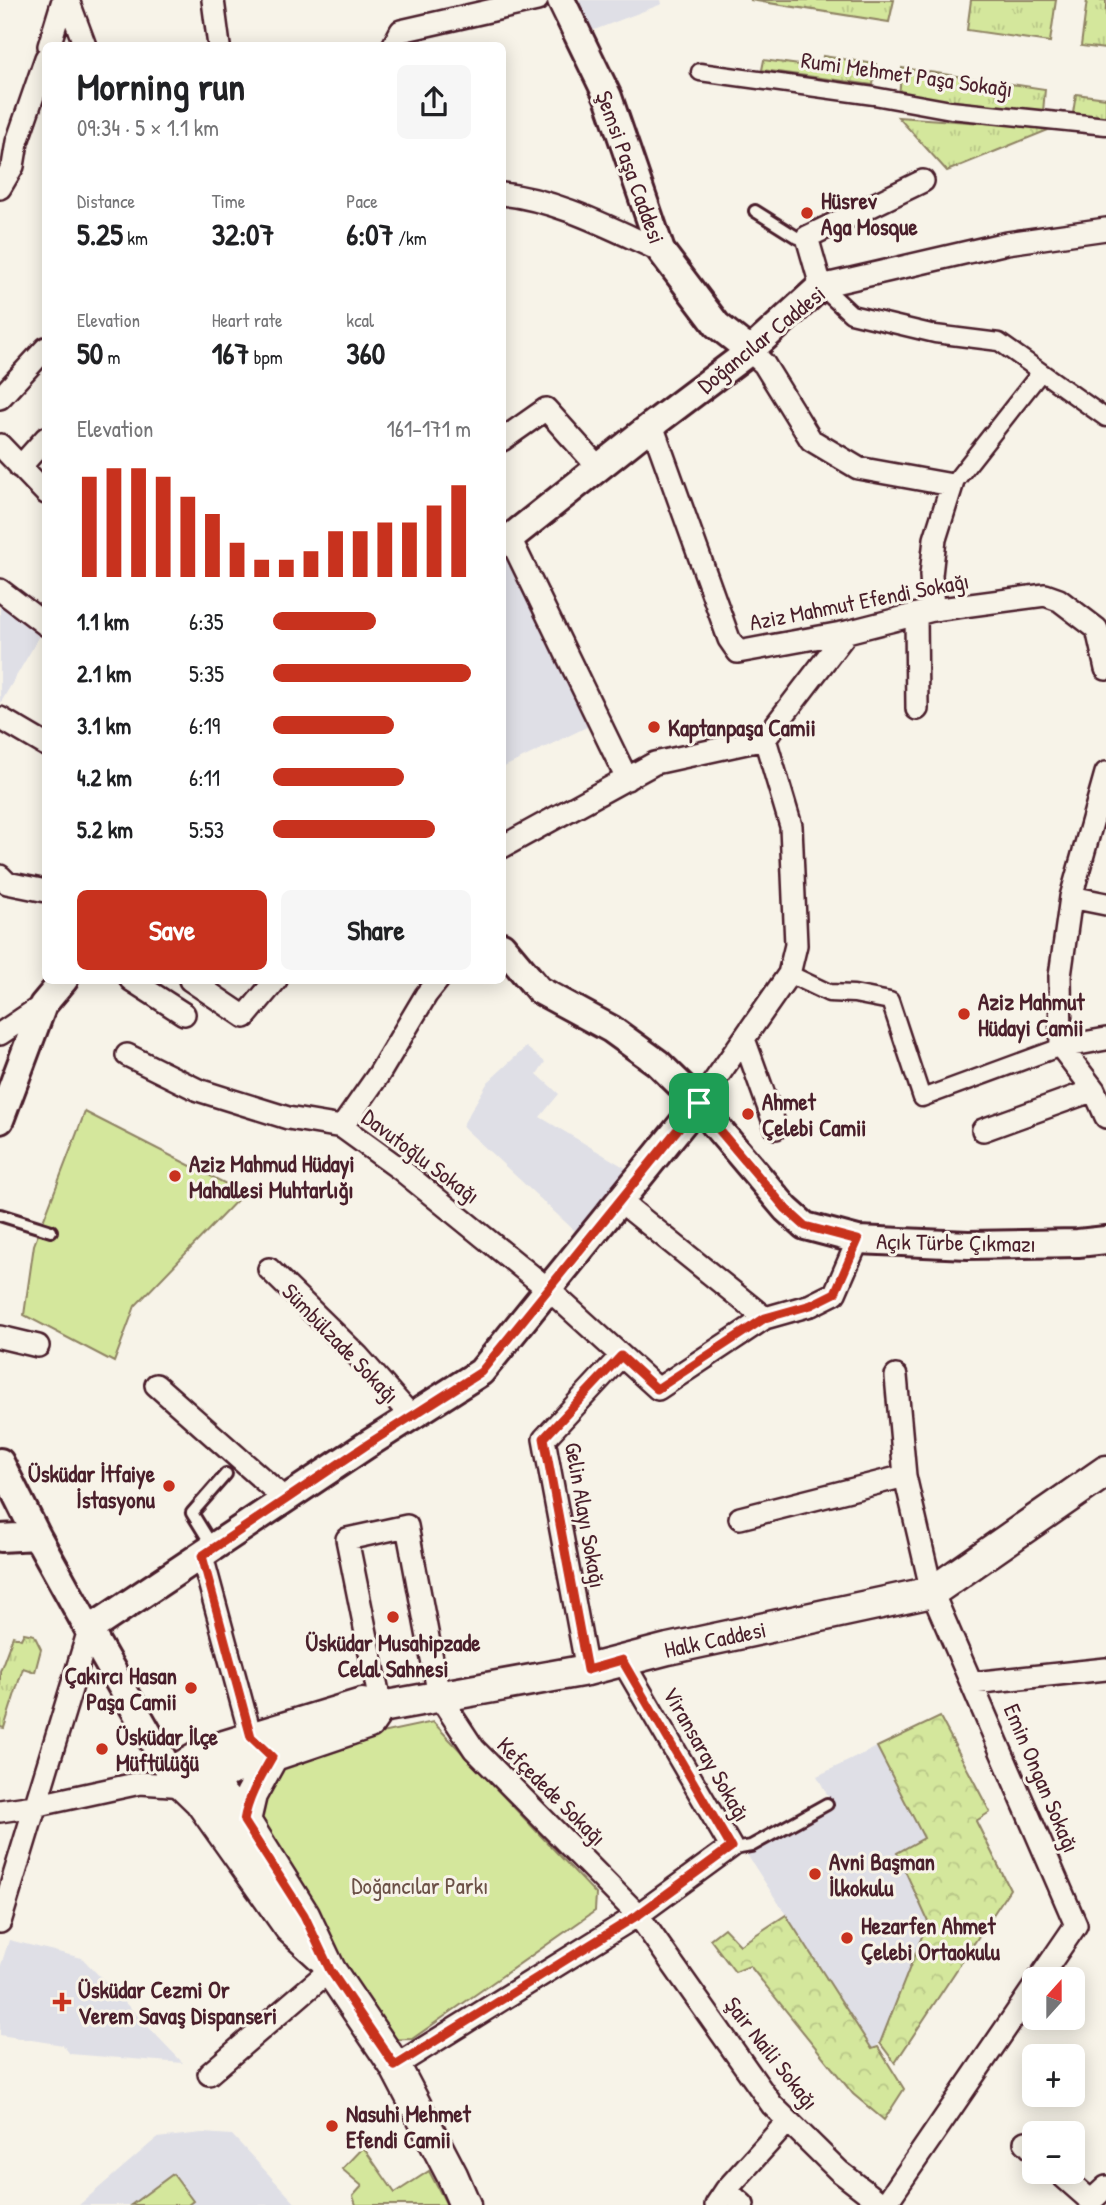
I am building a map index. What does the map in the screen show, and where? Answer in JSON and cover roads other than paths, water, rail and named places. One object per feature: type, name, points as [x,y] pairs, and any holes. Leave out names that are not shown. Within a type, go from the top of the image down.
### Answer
[{"type":"main road","name":"Halk Caddesi","points":[[381,1707],[587,1670],[932,1592],[1106,1471]]},
{"type":"main road","points":[[181,1771],[262,1747],[369,1723],[381,1707]]},
{"type":"main road","points":[[244,1821],[262,1747]]},
{"type":"main road","points":[[181,1771],[244,1821],[304,1915],[327,1965],[395,2066],[465,2205]]},
{"type":"main road","points":[[181,1771],[290,1928],[327,1965]]},
{"type":"street","points":[[50,42],[65,0]]},
{"type":"street","points":[[65,0],[83,42]]},
{"type":"street","points":[[213,0],[218,42]]},
{"type":"street","points":[[395,42],[401,31],[537,0]]},
{"type":"street","name":"Şemsi Paşa Caddesi","points":[[561,0],[608,97],[661,251],[717,325],[750,351]]},
{"type":"street","points":[[0,188],[13,166],[17,142],[42,70]]},
{"type":"street","name":"Rumi Mehmet Paşa Sokağı","points":[[700,72],[874,96],[951,110],[1106,127]]},
{"type":"street","points":[[923,181],[807,237],[821,286],[851,314],[935,334],[999,342],[1106,418]]},
{"type":"street","points":[[506,195],[573,212],[661,251]]},
{"type":"street","name":"Doğancılar Caddesi","points":[[506,540],[750,351],[821,286],[1007,243],[1106,229]]},
{"type":"street","points":[[750,351],[764,364],[811,440],[858,468],[952,485]]},
{"type":"street","points":[[0,398],[42,352]]},
{"type":"street","points":[[917,709],[925,612],[935,539],[952,485],[1041,372]]},
{"type":"street","points":[[506,437],[546,409],[598,467]]},
{"type":"street","name":"Aziz Mahmut Efendi Sokağı","points":[[652,425],[730,639],[738,652],[847,632],[925,612],[1045,595],[1071,608],[1097,629],[1106,669]]},
{"type":"street","points":[[20,467],[42,442]]},
{"type":"street","points":[[0,445],[42,489]]},
{"type":"street","points":[[506,540],[627,779]]},
{"type":"street","points":[[0,590],[42,622]]},
{"type":"street","points":[[506,845],[655,763],[765,739],[847,632]]},
{"type":"street","points":[[0,718],[42,743]]},
{"type":"street","points":[[699,1103],[789,974],[796,945],[791,826],[765,739]]},
{"type":"street","points":[[1106,773],[1072,897],[1060,976],[1061,1047],[1094,1090],[1106,1118]]},
{"type":"street","points":[[0,876],[7,883],[42,890]]},
{"type":"street","points":[[1072,897],[1106,904]]},
{"type":"street","name":"Açık Türbe Çıkmazı","points":[[506,951],[539,990],[611,1028],[658,1063],[699,1103],[786,1209],[805,1226],[858,1240],[968,1245],[1106,1240]]},
{"type":"street","points":[[789,974],[829,993],[890,1001],[922,1098],[1061,1047],[1106,1039]]},
{"type":"street","points":[[0,1034],[43,1005],[61,984]]},
{"type":"street","points":[[137,984],[184,1014]]},
{"type":"street","points":[[196,984],[244,1017],[273,984]]},
{"type":"street","points":[[342,1127],[435,984]]},
{"type":"street","points":[[0,1120],[43,1005]]},
{"type":"street","points":[[744,1039],[776,1128]]},
{"type":"street","name":"Davutoğlu Sokağı","points":[[127,1055],[198,1090],[288,1118],[342,1127],[400,1169],[548,1289],[657,1389],[765,1318]]},
{"type":"street","points":[[983,1130],[1094,1090]]},
{"type":"street","name":"Sümbülzade Sokağı","points":[[89,1630],[481,1372],[699,1103]]},
{"type":"street","points":[[620,1201],[765,1318],[811,1305],[835,1293],[858,1240]]},
{"type":"street","name":"Sümbülzade Sokağı","points":[[269,1269],[358,1356],[412,1417]]},
{"type":"street","points":[[0,1337],[38,1346]]},
{"type":"street","name":"Gelin Alayı Sokağı","points":[[587,1670],[544,1438],[621,1356]]},
{"type":"street","name":"Emin Ongan Sokağı","points":[[896,1376],[905,1476],[932,1592],[1076,1925],[1047,1967]]},
{"type":"street","points":[[156,1385],[286,1500]]},
{"type":"street","points":[[0,1462],[89,1630],[181,1771],[140,1783],[0,1811]]},
{"type":"street","points":[[740,1518],[905,1476]]},
{"type":"street","points":[[381,1707],[347,1539],[407,1526],[439,1696]]},
{"type":"street","points":[[0,1538],[37,1536]]},
{"type":"street","points":[[208,1552],[262,1747]]},
{"type":"street","points":[[0,1922],[89,1630]]},
{"type":"street","name":"Viransaray Sokağı","points":[[395,2066],[638,1915],[731,1847],[622,1660]]},
{"type":"street","points":[[973,1683],[1106,1669]]},
{"type":"street","name":"Kefçedede Sokağı","points":[[439,1696],[474,1749],[638,1915]]},
{"type":"street","name":"Şair Naili Sokağı","points":[[638,1915],[772,2105],[839,2171],[884,2205]]},
{"type":"street","points":[[209,2074],[327,1965]]},
{"type":"street","points":[[884,2205],[1022,2004]]},
{"type":"street","points":[[743,2205],[721,2198],[788,2121]]},
{"type":"street","points":[[1072,2184],[1091,2201],[1106,2187]]},
{"type":"lane","points":[[755,211],[798,238],[807,237]]},
{"type":"lane","points":[[0,1215],[51,1231]]},
{"type":"lane","points":[[208,1552],[192,1513],[226,1474]]},
{"type":"lane","points":[[731,1847],[751,1846],[827,1804]]},
{"type":"place","name":"Hüsrev Aga Mosque","points":[[807,213]]},
{"type":"place","name":"Kaptanpaşa Camii","points":[[654,727]]},
{"type":"place","name":"Aziz Mahmut Hüdayi Camii","points":[[964,1014]]},
{"type":"place","name":"Ahmet Çelebi Camii","points":[[748,1114]]},
{"type":"place","name":"Aziz Mahmud Hüdayi Mahallesi Muhtarlığı","points":[[175,1176]]},
{"type":"place","name":"Üsküdar İtfaiye İstasyonu","points":[[169,1486]]},
{"type":"place","name":"Üsküdar Musahipzade Celal Sahnesi","points":[[393,1617]]},
{"type":"place","name":"Çakırcı Hasan Paşa Camii","points":[[191,1688]]},
{"type":"place","name":"Üsküdar İlçe Müftülüğü","points":[[102,1749]]},
{"type":"place","name":"Avni Başman İlkokulu","points":[[815,1874]]},
{"type":"place","name":"Hezarfen Ahmet Çelebi Ortaokulu","points":[[847,1938]]},
{"type":"place","name":"Üsküdar Cezmi Or Verem Savaş Dispanseri","points":[[62,2002]]},
{"type":"place","name":"Nasuhi Mehmet Efendi Camii","points":[[332,2126]]},
{"type":"park label","name":"Doğancılar Parkı","points":[[420,1885]]}]
